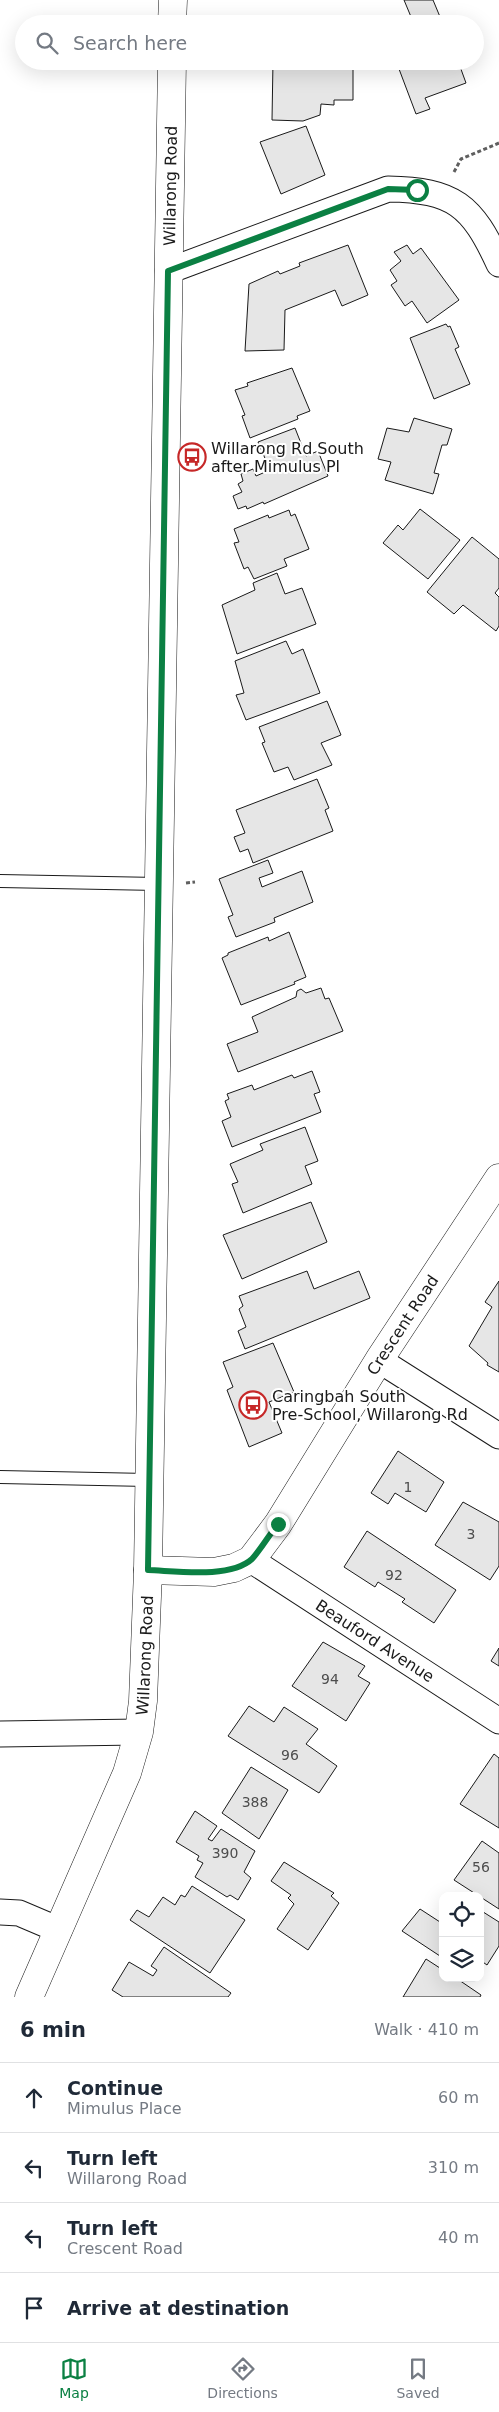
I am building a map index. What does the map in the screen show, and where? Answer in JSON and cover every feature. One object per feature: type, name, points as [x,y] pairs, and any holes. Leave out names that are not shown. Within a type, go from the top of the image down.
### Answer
[{"type":"street","points":[[172,15],[173,0]]},
{"type":"street","name":"Willarong Road","points":[[29,1997],[127,1773],[139,1732],[142,1701],[148,1570],[172,70]]},
{"type":"street","points":[[168,271],[388,189],[417,190],[442,195],[462,207],[478,222],[499,264]]},
{"type":"street","name":"Crescent Road","points":[[251,1560],[278,1524],[379,1360],[499,1178]]},
{"type":"street","points":[[379,1360],[499,1436]]},
{"type":"street","points":[[148,1570],[214,1572],[234,1568],[251,1560]]},
{"type":"street","name":"Beauford Avenue","points":[[251,1560],[499,1721]]},
{"type":"street","points":[[0,1734],[139,1732]]},
{"type":"street","points":[[0,1912],[19,1913],[59,1930]]},
{"type":"lane","points":[[0,881],[158,884]]},
{"type":"lane","points":[[0,1477],[148,1480]]},
{"type":"path","points":[[442,195],[461,159],[499,143]]},
{"type":"building","points":[[404,0],[433,0],[439,15],[410,15]]},
{"type":"building","points":[[273,70],[353,70],[353,100],[334,100],[334,105],[321,104],[320,115],[303,121],[272,120]]},
{"type":"building","points":[[399,70],[461,70],[466,83],[425,98],[430,109],[416,114]]},
{"type":"building","points":[[306,126],[325,175],[281,194],[260,142]]},
{"type":"building","points":[[348,245],[368,295],[342,306],[335,290],[285,310],[284,350],[245,351],[249,284],[278,271],[280,274],[300,266],[299,263]]},
{"type":"building","points":[[407,245],[413,254],[421,248],[459,300],[427,323],[412,301],[405,306],[391,285],[397,281],[390,270],[401,261],[394,252]]},
{"type":"building","points":[[446,324],[448,327],[450,326],[459,347],[455,349],[470,384],[434,399],[410,338]]},
{"type":"building","points":[[292,368],[310,411],[297,416],[298,419],[250,438],[242,416],[245,415],[235,390],[248,386],[247,383]]},
{"type":"building","points":[[414,418],[452,429],[447,445],[442,445],[434,473],[439,474],[433,494],[385,480],[391,462],[378,459],[387,428],[409,432]]},
{"type":"building","points":[[295,428],[306,456],[318,451],[328,476],[264,504],[263,502],[247,509],[246,506],[238,509],[233,496],[242,492],[238,484],[243,481],[241,474],[253,469],[256,476],[270,470],[258,442]]},
{"type":"building","points":[[420,509],[460,540],[428,579],[383,543],[398,525],[403,530]]},
{"type":"building","points":[[289,510],[291,516],[295,514],[309,549],[284,559],[287,566],[254,579],[248,567],[244,569],[234,543],[239,542],[234,529],[268,515],[269,518]]},
{"type":"building","points":[[472,537],[499,559],[499,588],[495,593],[499,597],[499,626],[496,631],[463,605],[454,614],[427,592]]},
{"type":"building","points":[[277,573],[285,594],[302,588],[316,624],[237,654],[222,605],[255,590],[253,583]]},
{"type":"building","points":[[286,641],[292,654],[303,649],[320,693],[246,720],[236,695],[244,693],[235,661]]},
{"type":"building","points":[[327,701],[341,735],[321,743],[332,765],[294,780],[288,767],[274,772],[262,743],[265,742],[259,727]]},
{"type":"building","points":[[317,779],[329,808],[325,810],[333,831],[253,863],[248,849],[240,852],[234,837],[245,833],[236,810]]},
{"type":"building","points":[[268,860],[273,873],[259,878],[262,887],[302,871],[313,902],[274,918],[275,922],[236,937],[228,917],[233,915],[219,879]]},
{"type":"building","points":[[289,932],[306,977],[294,982],[295,984],[241,1005],[222,958],[228,955],[228,953],[268,937],[269,941]]},
{"type":"building","points":[[321,988],[325,999],[329,998],[343,1031],[238,1072],[227,1044],[258,1032],[252,1017],[296,997],[297,991],[301,989],[306,993]]},
{"type":"building","points":[[312,1071],[320,1092],[314,1094],[321,1112],[232,1147],[222,1121],[231,1117],[225,1101],[229,1099],[227,1094],[252,1085],[254,1090],[292,1075],[294,1078]]},
{"type":"building","points":[[305,1127],[318,1161],[305,1166],[312,1184],[243,1213],[232,1184],[238,1182],[230,1164],[263,1150],[260,1144]]},
{"type":"building","points":[[311,1202],[327,1242],[242,1279],[223,1235]]},
{"type":"building","points":[[307,1271],[314,1289],[359,1271],[370,1298],[245,1349],[238,1331],[246,1327],[239,1309],[243,1306],[239,1296]]},
{"type":"building","points":[[499,1281],[499,1372],[487,1365],[488,1363],[469,1346],[492,1307],[485,1302]]},
{"type":"building","points":[[273,1343],[294,1392],[269,1402],[282,1433],[249,1447],[227,1390],[233,1387],[223,1362]]},
{"type":"building","points":[[398,1451],[444,1482],[426,1512],[395,1493],[388,1504],[371,1493]]},
{"type":"building","points":[[463,1502],[499,1522],[499,1566],[490,1580],[435,1545]]},
{"type":"building","points":[[367,1531],[456,1590],[434,1623],[402,1602],[405,1599],[378,1582],[375,1587],[344,1567]]},
{"type":"building","points":[[323,1642],[365,1666],[358,1676],[370,1683],[346,1721],[292,1686]]},
{"type":"building","points":[[499,1648],[499,1666],[491,1661]]},
{"type":"building","points":[[249,1706],[274,1722],[284,1707],[318,1729],[306,1744],[337,1766],[319,1793],[228,1736]]},
{"type":"building","points":[[494,1754],[499,1758],[499,1828],[460,1804]]},
{"type":"building","points":[[251,1767],[288,1790],[259,1839],[222,1813]]},
{"type":"building","points":[[195,1811],[217,1826],[208,1839],[212,1841],[221,1829],[255,1851],[244,1872],[251,1878],[238,1900],[230,1895],[227,1897],[195,1877],[203,1863],[197,1860],[199,1856],[176,1842]]},
{"type":"building","points":[[482,1841],[499,1853],[499,1909],[484,1899],[484,1892],[473,1892],[454,1880]]},
{"type":"building","points":[[284,1862],[334,1893],[331,1896],[339,1903],[308,1950],[277,1929],[294,1904],[288,1898],[291,1895],[271,1881]]},
{"type":"building","points":[[192,1886],[245,1920],[210,1973],[130,1920],[137,1910],[149,1917],[163,1897],[175,1905],[181,1895],[185,1897]]},
{"type":"building","points":[[420,1909],[439,1921],[439,1955],[402,1931]]},
{"type":"building","points":[[484,1913],[499,1922],[499,1946],[487,1965],[484,1963]]},
{"type":"building","points":[[164,1947],[231,1993],[228,1997],[123,1997],[112,1990],[129,1962],[153,1976],[157,1970],[151,1966]]},
{"type":"building","points":[[426,1959],[439,1967],[439,1982],[462,1982],[481,1995],[480,1997],[403,1997]]},
{"type":"place","name":"Willarong Rd South after Mimulus Pl","points":[[192,457]]},
{"type":"place","name":"Caringbah South Pre-School, Willarong Rd","points":[[253,1405]]},
{"type":"route","points":[[278,1524],[251,1560],[234,1568],[214,1572],[148,1570],[168,271],[388,189],[417,190]]}]
